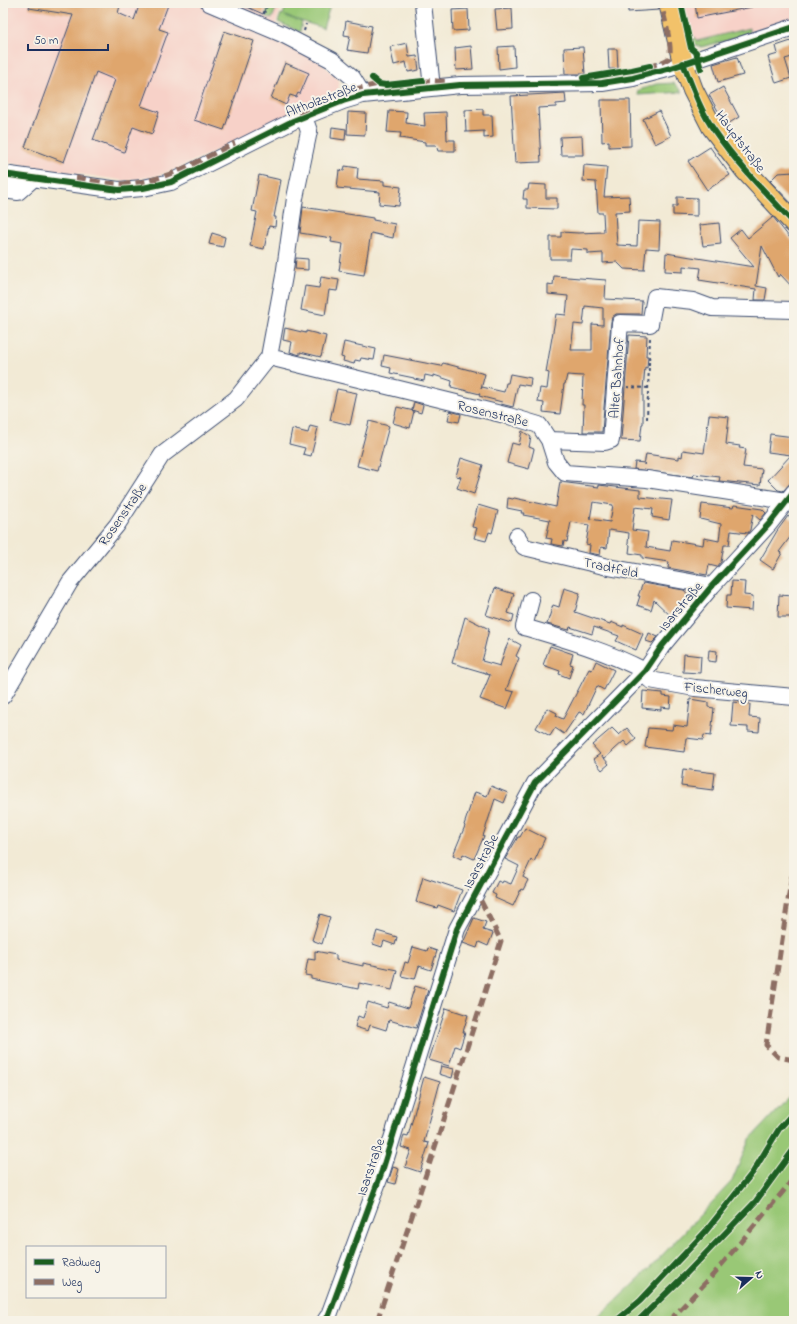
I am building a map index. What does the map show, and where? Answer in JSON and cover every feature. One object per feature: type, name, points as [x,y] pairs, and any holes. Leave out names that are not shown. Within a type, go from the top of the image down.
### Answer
[{"type":"main road","name":"Hauptstraße","points":[[669,3],[683,63],[693,90],[714,130],[746,170],[794,224]]},
{"type":"street","points":[[209,3],[282,34],[332,60],[352,77],[363,95]]},
{"type":"street","points":[[420,7],[432,88]]},
{"type":"street","name":"Altholzstraße","points":[[3,174],[119,190],[143,188],[171,182],[304,117],[343,101],[363,95],[460,85],[602,83],[633,78],[661,71],[794,27]]},
{"type":"street","name":"Rosenstraße","points":[[3,696],[70,582],[117,524],[162,455],[236,399],[269,358],[284,276],[295,198],[309,131],[304,117]]},
{"type":"street","points":[[3,190],[18,192],[34,178]]},
{"type":"street","points":[[650,324],[655,297],[693,301],[712,308],[794,310]]},
{"type":"street","name":"Alter Bahnhof","points":[[549,440],[605,442],[611,440],[620,323],[650,324]]},
{"type":"street","name":"Rosenstraße","points":[[269,358],[526,420],[539,425],[549,440],[556,462],[565,473],[647,479],[790,497]]},
{"type":"street","name":"Isarstraße","points":[[328,1319],[382,1171],[458,929],[535,784],[645,670],[662,646],[712,586],[769,524],[790,497]]},
{"type":"street","name":"Tradtfeld","points":[[517,536],[524,547],[608,567],[712,586]]},
{"type":"street","points":[[531,600],[524,627],[569,640],[645,670]]},
{"type":"street","name":"Fischerweg","points":[[645,670],[647,677],[650,680],[695,688],[794,697]]},
{"type":"path","points":[[262,18],[268,3]]},
{"type":"path","points":[[647,419],[650,324]]},
{"type":"path","points":[[616,386],[648,388]]},
{"type":"shaded area","points":[[3,3],[282,3],[271,39],[317,59],[338,79],[339,91],[286,118],[176,169],[156,176],[126,181],[3,162]]},
{"type":"shaded area","points":[[684,3],[794,3],[794,20],[693,47]]},
{"type":"green space","points":[[269,3],[278,3],[272,19],[265,16]]},
{"type":"green space","points":[[287,3],[331,3],[323,28],[285,16],[302,22],[300,32],[278,22],[281,14],[283,15]]},
{"type":"green space","points":[[749,28],[749,35],[701,47],[694,44],[692,38],[694,37],[697,41]]},
{"type":"green space","points":[[674,83],[682,92],[638,95],[637,91],[656,84]]},
{"type":"green space","points":[[794,1092],[794,1321],[594,1321],[651,1267],[732,1181],[749,1140]]},
{"type":"building","points":[[30,3],[111,3],[120,6],[118,13],[134,20],[140,3],[163,3],[168,5],[159,29],[168,32],[141,106],[159,112],[152,134],[133,127],[124,152],[93,140],[115,80],[96,72],[64,162],[25,147],[73,15],[29,8]]},
{"type":"building","points":[[238,3],[267,3],[263,14]]},
{"type":"building","points":[[628,3],[658,3],[659,10],[628,12]]},
{"type":"building","points":[[695,3],[752,3],[752,7],[697,18]]},
{"type":"building","points":[[512,8],[513,29],[497,30],[495,9]]},
{"type":"building","points":[[468,9],[469,30],[453,31],[452,10]]},
{"type":"building","points":[[346,21],[372,26],[367,53],[347,50],[350,36],[344,35]]},
{"type":"building","points":[[224,31],[254,41],[224,130],[194,120]]},
{"type":"building","points":[[794,40],[794,52],[791,53],[792,57],[785,59],[791,78],[776,83],[768,57],[778,54],[776,46]]},
{"type":"building","points":[[407,43],[409,57],[417,56],[419,70],[408,72],[406,62],[394,65],[390,47]]},
{"type":"building","points":[[471,46],[473,69],[456,70],[455,48]]},
{"type":"building","points":[[514,46],[515,67],[499,69],[498,47]]},
{"type":"building","points":[[583,47],[585,74],[565,74],[564,48]]},
{"type":"building","points":[[608,49],[617,49],[618,69],[609,69]]},
{"type":"building","points":[[737,57],[743,75],[718,82],[713,64]]},
{"type":"building","points":[[285,63],[309,73],[300,94],[298,93],[296,97],[290,95],[286,105],[271,98]]},
{"type":"building","points":[[723,87],[739,117],[726,125],[709,95]]},
{"type":"building","points":[[565,93],[566,103],[556,104],[556,107],[538,108],[541,162],[515,163],[511,96]]},
{"type":"building","points":[[601,100],[630,100],[631,146],[609,147],[609,141],[602,142]]},
{"type":"building","points":[[483,109],[483,115],[492,115],[493,137],[484,138],[484,131],[466,132],[465,110]]},
{"type":"building","points":[[389,111],[407,112],[406,123],[425,126],[424,113],[446,112],[447,140],[455,140],[455,151],[438,151],[436,145],[425,145],[425,142],[400,138],[401,133],[387,132]]},
{"type":"building","points":[[659,111],[671,136],[655,144],[643,119]]},
{"type":"building","points":[[348,112],[366,113],[365,135],[347,134]]},
{"type":"building","points":[[332,127],[346,129],[345,140],[331,138]]},
{"type":"building","points":[[582,136],[583,155],[561,155],[560,137]]},
{"type":"building","points":[[710,147],[730,175],[707,190],[688,161]]},
{"type":"building","points":[[584,165],[607,167],[604,197],[629,196],[630,211],[615,212],[617,245],[637,246],[638,221],[660,222],[659,249],[646,248],[644,270],[624,269],[617,262],[603,263],[603,253],[588,254],[588,250],[571,249],[570,259],[550,259],[550,237],[561,237],[561,232],[604,232],[603,213],[598,213],[596,182],[583,181]]},
{"type":"building","points":[[345,166],[358,168],[357,179],[384,181],[384,185],[401,187],[399,206],[379,204],[380,192],[337,188],[339,170],[344,171]]},
{"type":"building","points":[[794,172],[794,206],[770,181],[778,173]]},
{"type":"building","points":[[259,175],[281,180],[274,217],[276,217],[275,227],[269,226],[264,249],[250,246],[257,212],[252,211]]},
{"type":"building","points":[[529,184],[546,185],[546,198],[557,198],[557,209],[527,208],[527,199],[523,199],[524,190],[528,190]]},
{"type":"building","points":[[677,197],[697,198],[697,216],[673,215],[673,206],[677,206]]},
{"type":"building","points":[[303,207],[373,218],[373,220],[395,224],[393,238],[371,233],[364,275],[339,271],[343,244],[331,242],[332,238],[300,233]]},
{"type":"building","points":[[773,217],[794,243],[794,289],[780,274],[778,277],[762,246],[756,286],[767,288],[765,300],[755,300],[756,289],[699,280],[701,268],[683,266],[683,272],[665,271],[666,253],[754,267],[730,238],[741,229],[748,238]]},
{"type":"building","points":[[719,223],[721,244],[703,246],[700,225]]},
{"type":"building","points":[[212,233],[225,237],[223,247],[209,244]]},
{"type":"building","points":[[296,258],[308,259],[308,270],[295,269]]},
{"type":"building","points":[[554,276],[606,280],[605,299],[642,301],[641,314],[616,314],[612,317],[602,432],[583,432],[583,376],[567,375],[564,384],[560,414],[543,412],[544,403],[538,402],[540,388],[547,389],[549,373],[546,372],[556,314],[566,315],[568,296],[548,294],[548,284],[553,285]],"holes":[[[585,306],[603,308],[603,325],[592,324],[592,350],[571,350],[574,324],[583,325]]]},
{"type":"building","points":[[321,277],[339,280],[337,291],[329,290],[325,315],[301,310],[305,286],[319,288]]},
{"type":"building","points":[[285,328],[326,336],[321,357],[300,352],[300,355],[290,352],[292,342],[283,340]]},
{"type":"building","points":[[629,335],[647,336],[646,356],[648,356],[647,368],[645,367],[643,424],[640,441],[621,440]]},
{"type":"building","points":[[344,342],[376,349],[374,360],[361,358],[360,361],[355,360],[354,364],[343,361],[344,358],[341,357]]},
{"type":"building","points":[[384,355],[441,366],[443,363],[485,374],[481,389],[482,387],[504,392],[510,374],[531,378],[530,386],[518,384],[513,407],[501,404],[502,402],[479,396],[480,394],[451,387],[452,381],[434,375],[434,377],[425,375],[424,381],[390,373],[391,368],[382,366]]},
{"type":"building","points":[[337,389],[357,393],[350,425],[330,420]]},
{"type":"building","points":[[414,402],[423,405],[421,413],[412,410]]},
{"type":"building","points":[[397,407],[414,411],[410,428],[393,423]]},
{"type":"building","points":[[450,411],[461,414],[459,422],[448,420]]},
{"type":"building","points":[[709,415],[729,417],[726,444],[740,446],[739,448],[746,449],[743,467],[762,469],[760,485],[719,481],[720,477],[694,474],[693,477],[634,469],[635,462],[644,463],[646,454],[679,459],[679,456],[682,457],[683,450],[704,453]]},
{"type":"building","points":[[369,421],[389,426],[377,471],[357,466]]},
{"type":"building","points":[[310,426],[318,428],[311,456],[303,454],[305,448],[289,444],[292,429],[308,433]]},
{"type":"building","points":[[522,431],[531,437],[529,447],[534,449],[529,469],[507,463],[512,443],[519,445]]},
{"type":"building","points":[[770,434],[794,437],[794,479],[783,491],[778,490],[768,480],[791,455],[768,452]]},
{"type":"building","points":[[461,458],[483,465],[474,494],[457,488],[461,477],[456,476]]},
{"type":"building","points":[[560,482],[640,490],[640,497],[672,500],[669,520],[652,517],[653,509],[635,507],[632,530],[648,532],[646,547],[670,551],[672,540],[703,545],[704,538],[719,541],[721,524],[700,519],[702,504],[733,508],[734,505],[762,509],[766,513],[760,520],[753,514],[748,533],[731,531],[729,545],[724,545],[721,562],[717,567],[709,565],[707,575],[668,568],[669,562],[642,558],[642,555],[629,553],[629,533],[609,530],[607,548],[601,547],[600,555],[589,553],[590,545],[586,544],[589,525],[571,522],[567,542],[564,541],[563,546],[551,544],[552,539],[546,538],[550,520],[523,515],[524,513],[521,513],[522,511],[507,508],[508,498],[556,507]],"holes":[[[593,502],[613,505],[610,522],[590,519]]]},
{"type":"building","points":[[478,505],[498,511],[492,533],[489,532],[486,541],[474,538],[477,528],[472,527]]},
{"type":"building","points":[[788,516],[794,521],[794,532],[779,552],[782,553],[773,569],[760,560],[777,531]]},
{"type":"building","points":[[732,581],[745,582],[744,595],[753,596],[752,610],[726,608],[727,595],[731,595]]},
{"type":"building","points":[[643,583],[684,590],[690,597],[673,618],[654,600],[651,610],[637,605],[640,596],[638,596]]},
{"type":"building","points":[[495,588],[514,594],[508,613],[514,615],[512,623],[486,615]]},
{"type":"building","points":[[564,588],[580,593],[575,612],[610,624],[611,622],[623,627],[623,625],[643,634],[636,650],[616,641],[619,636],[594,627],[592,634],[570,627],[569,630],[547,624],[553,605],[559,607]]},
{"type":"building","points":[[779,595],[794,596],[794,617],[778,617]]},
{"type":"building","points":[[465,617],[489,629],[482,661],[500,666],[510,639],[521,645],[516,656],[519,658],[506,690],[514,692],[507,709],[480,699],[490,675],[452,663]]},
{"type":"building","points":[[649,633],[658,637],[652,643],[646,641]]},
{"type":"building","points":[[550,646],[573,654],[570,664],[573,665],[569,678],[559,674],[560,671],[543,665]]},
{"type":"building","points":[[709,650],[717,651],[716,662],[708,661]]},
{"type":"building","points":[[684,654],[701,656],[700,673],[683,672]]},
{"type":"building","points":[[596,661],[614,670],[604,690],[597,686],[584,714],[579,712],[564,734],[555,728],[550,736],[536,728],[547,708],[557,713],[556,716],[563,719],[589,669],[592,670]]},
{"type":"building","points":[[643,691],[663,693],[663,696],[671,697],[670,708],[661,707],[661,710],[642,708]]},
{"type":"building","points":[[690,699],[708,702],[708,707],[714,708],[711,736],[704,735],[703,740],[686,738],[684,752],[645,747],[648,728],[672,730],[673,725],[687,727]]},
{"type":"building","points":[[733,702],[750,704],[749,717],[760,718],[759,732],[748,731],[748,727],[731,726]]},
{"type":"building","points":[[612,728],[619,735],[627,728],[636,739],[628,746],[624,741],[604,759],[609,764],[602,770],[593,759],[600,754],[592,745]]},
{"type":"building","points":[[683,769],[715,773],[713,790],[681,786]]},
{"type":"building","points":[[491,786],[508,793],[504,803],[495,799],[484,836],[474,859],[463,854],[461,859],[453,855],[465,826],[464,825],[475,792],[487,796]]},
{"type":"building","points":[[525,828],[545,838],[534,862],[531,860],[523,877],[528,880],[523,890],[521,889],[513,906],[495,898],[496,895],[492,893],[498,881],[511,884],[519,866],[505,859]]},
{"type":"building","points":[[423,877],[462,890],[454,911],[438,905],[437,908],[416,902]]},
{"type":"building","points":[[320,914],[330,917],[322,944],[312,940]]},
{"type":"building","points":[[474,918],[486,922],[483,930],[493,933],[488,946],[479,942],[477,948],[463,943]]},
{"type":"building","points":[[377,931],[397,937],[395,945],[384,941],[382,947],[373,944]]},
{"type":"building","points":[[413,947],[427,951],[428,948],[437,951],[431,970],[419,966],[415,979],[401,976],[405,962],[408,963]]},
{"type":"building","points":[[315,951],[336,955],[336,960],[363,966],[363,963],[397,970],[392,990],[359,983],[358,989],[311,979],[311,976],[305,975],[308,959],[315,960]]},
{"type":"building","points":[[415,986],[428,990],[416,1028],[389,1020],[386,1030],[370,1025],[368,1031],[355,1027],[358,1016],[363,1018],[368,1002],[387,1008],[389,1002],[408,1008]]},
{"type":"building","points":[[446,1008],[468,1015],[460,1048],[455,1046],[449,1066],[429,1060]]},
{"type":"building","points":[[441,1066],[454,1069],[452,1078],[439,1074]]},
{"type":"building","points":[[424,1077],[440,1082],[424,1142],[429,1143],[420,1172],[405,1167],[411,1150],[401,1147],[404,1135],[408,1136]]},
{"type":"building","points":[[393,1167],[399,1169],[395,1184],[388,1182]]},
{"type":"marked path","points":[[647,67],[668,59],[670,55],[669,41],[661,3]]},
{"type":"marked path","points":[[420,82],[448,81]]},
{"type":"marked path","points":[[298,113],[340,92],[379,84]]},
{"type":"marked path","points":[[76,178],[104,183],[121,184],[151,180],[180,170],[235,143]]},
{"type":"marked path","points":[[794,861],[766,1045],[778,1057],[794,1060]]},
{"type":"marked path","points":[[377,1321],[439,1135],[501,941],[477,893]]},
{"type":"marked path","points":[[669,1321],[712,1276],[794,1177]]},
{"type":"cycle path","points":[[681,3],[691,48],[696,52],[701,69]]},
{"type":"cycle path","points":[[3,174],[119,190],[143,188],[171,182],[293,121],[343,101],[363,95],[460,85],[602,83],[633,78],[671,68],[794,27]]},
{"type":"cycle path","points":[[683,63],[700,106],[723,143],[742,167],[794,223]]},
{"type":"cycle path","points":[[583,78],[650,66]]},
{"type":"cycle path","points":[[372,78],[379,84],[386,85],[423,81]]},
{"type":"cycle path","points":[[325,1321],[329,1315],[382,1171],[457,929],[535,783],[645,671],[662,646],[712,586],[769,524],[794,492]]},
{"type":"cycle path","points":[[616,1321],[640,1301],[706,1231],[753,1172],[779,1129],[794,1112]]},
{"type":"cycle path","points":[[638,1321],[684,1276],[756,1201],[794,1149]]}]
